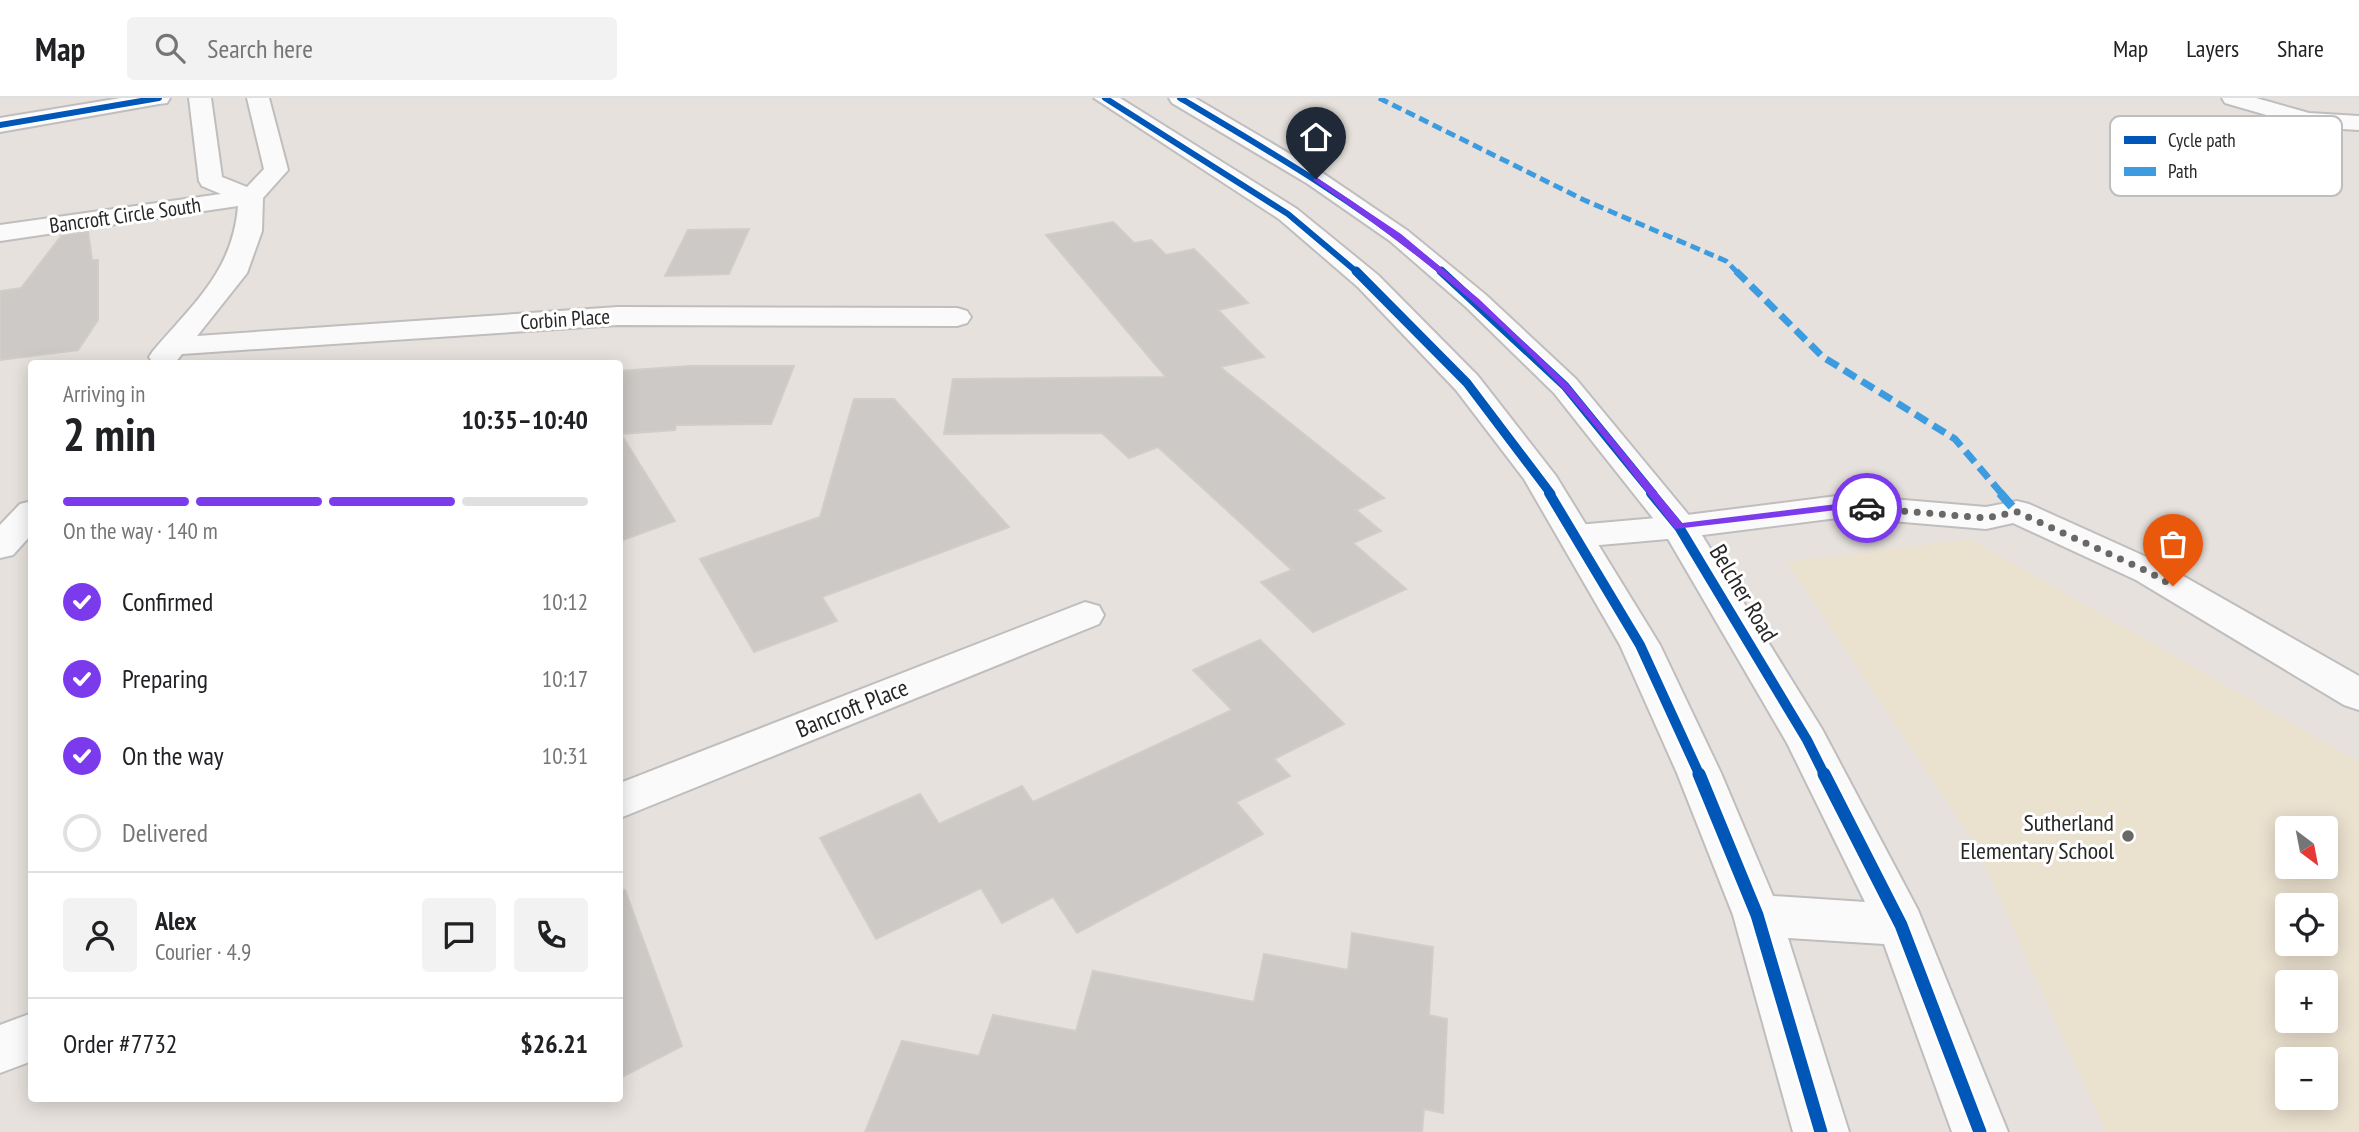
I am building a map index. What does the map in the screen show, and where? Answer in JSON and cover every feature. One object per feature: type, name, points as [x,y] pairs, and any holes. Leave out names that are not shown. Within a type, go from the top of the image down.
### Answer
[{"type":"main road","points":[[0,104],[37,98]]},
{"type":"main road","points":[[0,125],[159,98]]},
{"type":"main road","points":[[200,98],[211,181],[251,197]]},
{"type":"main road","points":[[165,355],[233,273],[249,231],[251,197],[276,170],[258,98]]},
{"type":"main road","points":[[1105,98],[1288,214],[1368,281],[1467,383],[1539,476],[1640,645],[1699,773],[1756,915],[1821,1132]]},
{"type":"main road","name":"Belcher Road","points":[[1180,98],[1316,179],[1399,236],[1476,301],[1565,386],[1679,527],[1807,740],[1901,925],[1980,1132]]},
{"type":"main road","points":[[2233,98],[2294,116]]},
{"type":"main road","name":"Bancroft Circle South","points":[[0,233],[251,197]]},
{"type":"main road","name":"Corbin Place","points":[[165,355],[618,316],[957,317]]},
{"type":"main road","name":"Belcher Road","points":[[1577,536],[1679,527],[1845,506],[1986,518],[2017,512],[2149,572],[2359,695]]},
{"type":"main road","name":"Bancroft Place","points":[[623,801],[1085,615]]},
{"type":"main road","points":[[1756,915],[1901,925]]},
{"type":"main road","points":[[0,1049],[28,1038]]},
{"type":"shaded area","name":"Sutherland Elementary School","points":[[1970,539],[2359,762],[2359,1132],[2106,1132],[1975,844],[1787,562]]},
{"type":"building","points":[[1113,222],[1134,243],[1151,240],[1166,255],[1194,249],[1248,303],[1218,310],[1264,357],[1220,367],[1384,498],[1356,510],[1381,531],[1353,543],[1406,589],[1313,632],[1261,582],[1292,570],[1158,447],[1129,458],[1102,433],[944,434],[953,379],[1166,377],[1046,235]]},
{"type":"building","points":[[749,229],[729,274],[665,276],[688,230]]},
{"type":"building","points":[[88,231],[92,260],[98,260],[98,320],[78,350],[0,360],[0,291],[21,288],[62,235]]},
{"type":"building","points":[[689,366],[794,366],[771,424],[676,425],[675,430],[623,434],[623,371]]},
{"type":"building","points":[[854,399],[894,399],[1009,527],[822,597],[837,621],[754,652],[700,559],[820,517]]},
{"type":"building","points":[[623,437],[675,521],[623,540]]},
{"type":"building","points":[[1260,640],[1344,724],[1274,759],[1290,776],[1236,802],[1263,834],[1077,933],[1053,897],[1002,923],[981,888],[876,939],[820,838],[920,794],[939,824],[1022,786],[1033,802],[1232,710],[1193,670]]},
{"type":"building","points":[[623,890],[682,1046],[623,1076]]},
{"type":"building","points":[[1352,933],[1433,947],[1429,1015],[1447,1019],[1443,1113],[1424,1109],[1422,1132],[865,1132],[902,1041],[979,1056],[993,1015],[1076,1031],[1093,971],[1254,1002],[1264,954],[1348,970]]},
{"type":"marked path","points":[[1379,98],[1584,200],[1726,261],[1823,357],[1955,439],[2017,512]]},
{"type":"cycle path","points":[[0,125],[159,98]]},
{"type":"cycle path","points":[[1105,98],[1288,214],[1368,281],[1467,383],[1539,476],[1640,645],[1699,773],[1757,915],[1821,1132]]},
{"type":"cycle path","points":[[1180,98],[1316,179],[1399,236],[1476,301],[1565,386],[1679,527],[1807,740],[1901,925],[1980,1132]]},
{"type":"way so far","points":[[1867,508],[1986,518],[2017,512],[2149,572],[2173,586]]},
{"type":"place","name":"Sutherland Elementary School","points":[[2128,836]]},
{"type":"route","points":[[1316,179],[1399,236],[1476,301],[1565,386],[1679,527],[1845,506],[1867,508]]}]
